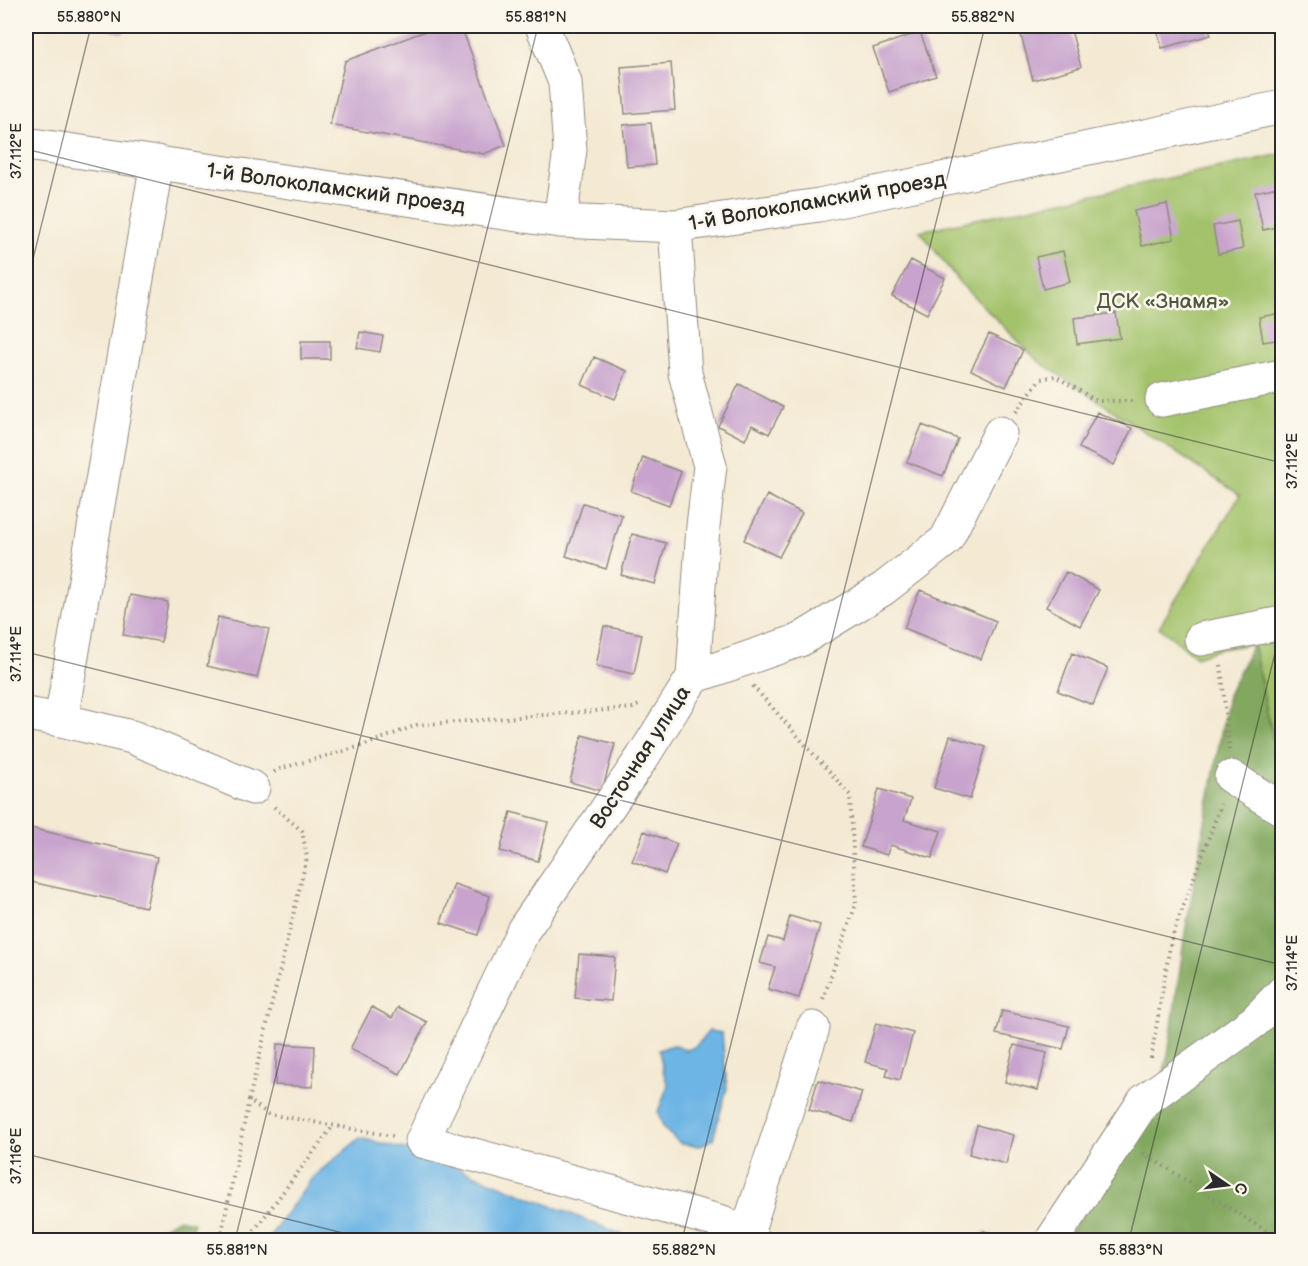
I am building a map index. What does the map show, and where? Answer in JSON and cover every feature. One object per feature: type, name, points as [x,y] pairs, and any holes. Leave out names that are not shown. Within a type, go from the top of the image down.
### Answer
[{"type":"street","points":[[542,26],[565,82],[570,150],[560,221]]},
{"type":"street","name":"1-й Волоколамский проезд","points":[[26,144],[560,221],[675,226],[819,205],[1282,107]]},
{"type":"street","points":[[62,720],[157,162]]},
{"type":"street","name":"Восточная улица","points":[[422,1141],[524,930],[642,758],[693,677],[710,466],[685,373],[675,226]]},
{"type":"street","points":[[1162,400],[1282,376]]},
{"type":"street","points":[[693,677],[800,640],[883,589],[946,540],[1000,433]]},
{"type":"street","points":[[1209,637],[1282,623]]},
{"type":"street","points":[[26,714],[132,737],[253,788]]},
{"type":"street","points":[[1231,777],[1282,809]]},
{"type":"street","points":[[1052,1240],[1144,1101],[1255,1021],[1282,993]]},
{"type":"street","points":[[422,1141],[722,1222],[750,1238],[813,1028]]},
{"type":"path","points":[[1000,433],[1040,379],[1055,376],[1097,401],[1162,400]]},
{"type":"path","points":[[1144,1101],[1171,940],[1231,777],[1209,637]]},
{"type":"path","points":[[734,663],[850,795],[856,904],[813,1028]]},
{"type":"path","points":[[227,1240],[221,1236],[249,1100],[307,857],[302,831],[253,788],[279,769],[365,745],[417,725],[633,708],[643,703]]},
{"type":"path","points":[[249,1100],[268,1114],[422,1141]]},
{"type":"path","points":[[247,1240],[333,1125]]},
{"type":"path","points":[[1119,1138],[1280,1240]]},
{"type":"green space","name":"ДСК «Знамя»","points":[[1282,154],[1282,775],[1253,644],[1219,649],[1196,657],[1159,627],[1240,495],[1038,361],[960,283],[920,231]]},
{"type":"green space","points":[[1253,644],[1282,775],[1282,1240],[1064,1240],[1154,1111],[1168,1055],[1185,933],[1228,695]]},
{"type":"green space","points":[[177,1219],[194,1222],[190,1240],[152,1240],[159,1230]]},
{"type":"water","points":[[709,1031],[722,1033],[727,1088],[713,1139],[700,1146],[681,1144],[664,1129],[658,1112],[668,1085],[659,1050],[672,1045],[687,1050],[696,1046]]},
{"type":"water","points":[[360,1138],[424,1154],[635,1240],[267,1240],[313,1177]]},
{"type":"building","points":[[95,26],[126,26],[123,34]]},
{"type":"building","points":[[439,26],[461,26],[506,145],[484,154],[330,125],[345,61]]},
{"type":"building","points":[[1054,26],[1070,26],[1081,67],[1033,80],[1021,35]]},
{"type":"building","points":[[1156,26],[1208,26],[1211,35],[1162,48]]},
{"type":"building","points":[[920,32],[936,76],[889,92],[873,48]]},
{"type":"building","points":[[671,63],[675,110],[625,114],[621,67]]},
{"type":"building","points":[[651,123],[655,165],[627,167],[623,125]]},
{"type":"building","points":[[1282,186],[1282,226],[1263,230],[1255,192]]},
{"type":"building","points":[[1167,204],[1174,239],[1142,246],[1134,211]]},
{"type":"building","points":[[1238,221],[1243,249],[1218,254],[1213,226]]},
{"type":"building","points":[[1063,251],[1070,282],[1043,289],[1036,257]]},
{"type":"building","points":[[911,260],[945,278],[927,314],[892,296]]},
{"type":"building","points":[[1116,313],[1120,338],[1077,344],[1074,318]]},
{"type":"building","points":[[1282,313],[1282,339],[1263,342],[1259,317]]},
{"type":"building","points":[[360,332],[383,336],[380,352],[357,348]]},
{"type":"building","points":[[989,334],[1023,350],[1006,387],[971,370]]},
{"type":"building","points":[[301,341],[330,341],[330,359],[301,359]]},
{"type":"building","points":[[594,357],[627,371],[615,399],[582,385]]},
{"type":"building","points":[[739,384],[783,407],[769,434],[752,425],[745,440],[718,426]]},
{"type":"building","points":[[1097,412],[1132,428],[1114,465],[1079,448]]},
{"type":"building","points":[[922,425],[958,439],[943,476],[907,462]]},
{"type":"building","points":[[643,457],[681,472],[669,505],[631,491]]},
{"type":"building","points":[[767,495],[802,513],[779,557],[744,540]]},
{"type":"building","points":[[583,503],[622,515],[606,569],[566,556]]},
{"type":"building","points":[[632,534],[666,543],[655,584],[621,575]]},
{"type":"building","points":[[1066,572],[1099,590],[1080,626],[1046,607]]},
{"type":"building","points":[[920,590],[996,621],[981,659],[904,628]]},
{"type":"building","points":[[130,595],[168,602],[161,642],[123,635]]},
{"type":"building","points":[[218,617],[269,629],[257,678],[207,666]]},
{"type":"building","points":[[604,626],[642,634],[634,674],[596,666]]},
{"type":"building","points":[[1072,653],[1108,668],[1093,705],[1058,691]]},
{"type":"building","points":[[582,735],[615,744],[602,791],[570,782]]},
{"type":"building","points":[[950,736],[986,747],[970,799],[934,788]]},
{"type":"building","points":[[879,789],[911,799],[904,820],[941,831],[932,858],[890,845],[887,855],[861,847]]},
{"type":"building","points":[[511,812],[548,822],[538,861],[500,851]]},
{"type":"building","points":[[26,827],[157,857],[146,907],[26,881]]},
{"type":"building","points":[[644,831],[677,844],[665,874],[632,861]]},
{"type":"building","points":[[454,884],[490,896],[478,935],[441,923]]},
{"type":"building","points":[[790,916],[820,925],[799,998],[768,989],[775,967],[760,963],[768,937],[783,941]]},
{"type":"building","points":[[579,954],[615,957],[611,1001],[575,998]]},
{"type":"building","points":[[372,1007],[392,1018],[398,1007],[427,1022],[400,1074],[350,1049]]},
{"type":"building","points":[[1002,1011],[1069,1026],[1063,1049],[996,1034]]},
{"type":"building","points":[[876,1023],[913,1033],[900,1080],[886,1076],[888,1068],[865,1062]]},
{"type":"building","points":[[277,1044],[315,1046],[313,1087],[275,1085]]},
{"type":"building","points":[[1014,1045],[1047,1053],[1038,1090],[1005,1082]]},
{"type":"building","points":[[818,1080],[862,1092],[853,1122],[809,1110]]},
{"type":"building","points":[[977,1125],[1013,1135],[1006,1164],[969,1154]]},
{"type":"building","points":[[984,1231],[1002,1240],[979,1240]]}]
